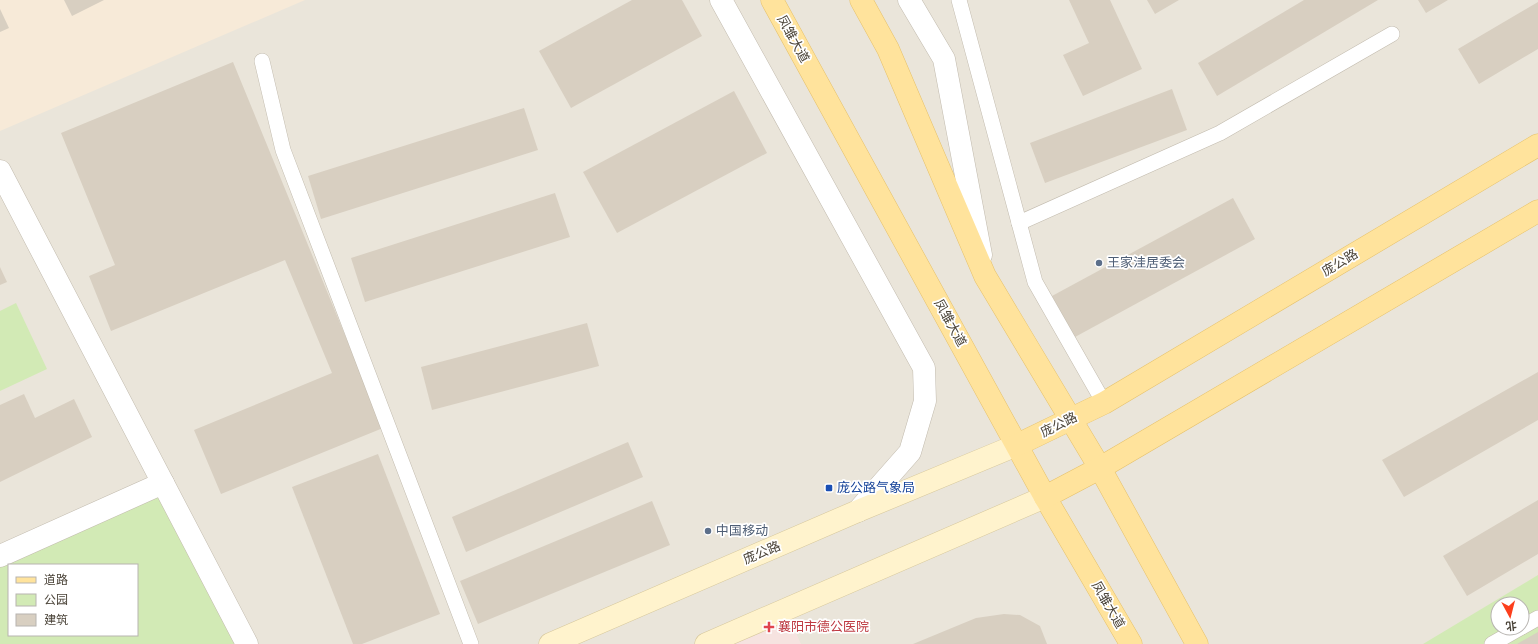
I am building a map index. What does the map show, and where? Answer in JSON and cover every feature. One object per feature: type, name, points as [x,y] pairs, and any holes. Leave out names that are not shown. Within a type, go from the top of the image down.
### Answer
[{"type":"main road","name":"凤雏大道","points":[[772,0],[1045,497],[1130,644]]},
{"type":"main road","points":[[861,0],[888,49],[985,276],[1100,468],[1197,644]]},
{"type":"main road","name":"庞公路","points":[[550,644],[858,511],[1017,445],[1072,420],[1104,403],[1538,145]]},
{"type":"main road","points":[[706,644],[1045,497],[1100,468],[1538,211]]},
{"type":"street","points":[[721,0],[924,368],[925,401],[910,452],[858,511]]},
{"type":"street","points":[[909,0],[944,59],[985,276]]},
{"type":"street","points":[[0,171],[247,644]]},
{"type":"street","points":[[0,556],[162,483]]},
{"type":"lane","points":[[959,0],[1034,282],[1104,403]]},
{"type":"lane","points":[[1019,223],[1220,133],[1392,34]]},
{"type":"lane","points":[[262,61],[283,150],[471,644]]},
{"type":"lane","points":[[1492,644],[1506,636]]},
{"type":"shaded area","points":[[0,0],[1538,0],[1538,644],[0,644]]},
{"type":"shaded area","points":[[0,0],[305,0],[0,131]]},
{"type":"shaded area","name":"襄阳市德公医院","points":[[785,609],[801,644],[706,644]]},
{"type":"green space","points":[[16,303],[47,369],[0,391],[0,311]]},
{"type":"green space","points":[[163,483],[247,644],[0,644],[0,556]]},
{"type":"green space","points":[[1538,575],[1538,644],[1423,644],[1490,604],[1490,636],[1530,636],[1530,596],[1503,596]]},
{"type":"building","points":[[64,0],[104,0],[72,16]]},
{"type":"building","points":[[632,0],[682,0],[702,36],[571,108],[539,51]]},
{"type":"building","points":[[1069,0],[1110,0],[1142,69],[1083,96],[1063,55],[1089,43]]},
{"type":"building","points":[[1147,0],[1179,0],[1155,14]]},
{"type":"building","points":[[1304,0],[1378,0],[1217,96],[1198,63]]},
{"type":"building","points":[[1418,0],[1448,0],[1426,13]]},
{"type":"building","points":[[1538,2],[1538,49],[1479,84],[1458,49]]},
{"type":"building","points":[[0,9],[9,28],[0,32]]},
{"type":"building","points":[[233,62],[383,428],[221,494],[194,430],[332,373],[285,260],[111,331],[89,276],[115,265],[61,133]]},
{"type":"building","points":[[1172,89],[1187,130],[1045,183],[1030,143]]},
{"type":"building","points":[[734,91],[767,153],[617,233],[583,172]]},
{"type":"building","points":[[524,108],[538,150],[321,219],[308,176]]},
{"type":"building","points":[[555,193],[570,237],[365,302],[351,258]]},
{"type":"building","points":[[1233,198],[1255,239],[1075,337],[1052,296]]},
{"type":"building","points":[[0,267],[7,282],[0,285]]},
{"type":"building","points":[[587,323],[599,366],[432,410],[421,367]]},
{"type":"building","points":[[1538,372],[1538,420],[1404,497],[1382,460]]},
{"type":"building","points":[[24,394],[35,418],[74,399],[92,437],[0,482],[0,405]]},
{"type":"building","points":[[628,442],[643,477],[466,552],[452,517]]},
{"type":"building","points":[[378,454],[440,614],[362,644],[353,644],[292,487]]},
{"type":"building","points":[[1538,500],[1538,554],[1467,596],[1443,556]]},
{"type":"building","points":[[652,501],[670,545],[478,624],[460,581]]},
{"type":"building","points":[[1004,614],[1020,615],[1040,626],[1047,644],[913,644],[976,618]]},
{"type":"building","points":[[1538,632],[1538,644],[1517,644]]},
{"type":"place","name":"王家洼居委会","points":[[1099,263]]},
{"type":"place","name":"庞公路气象局","points":[[829,488]]},
{"type":"place","name":"中国移动","points":[[708,531]]},
{"type":"place","name":"襄阳市德公医院","points":[[769,627]]}]
